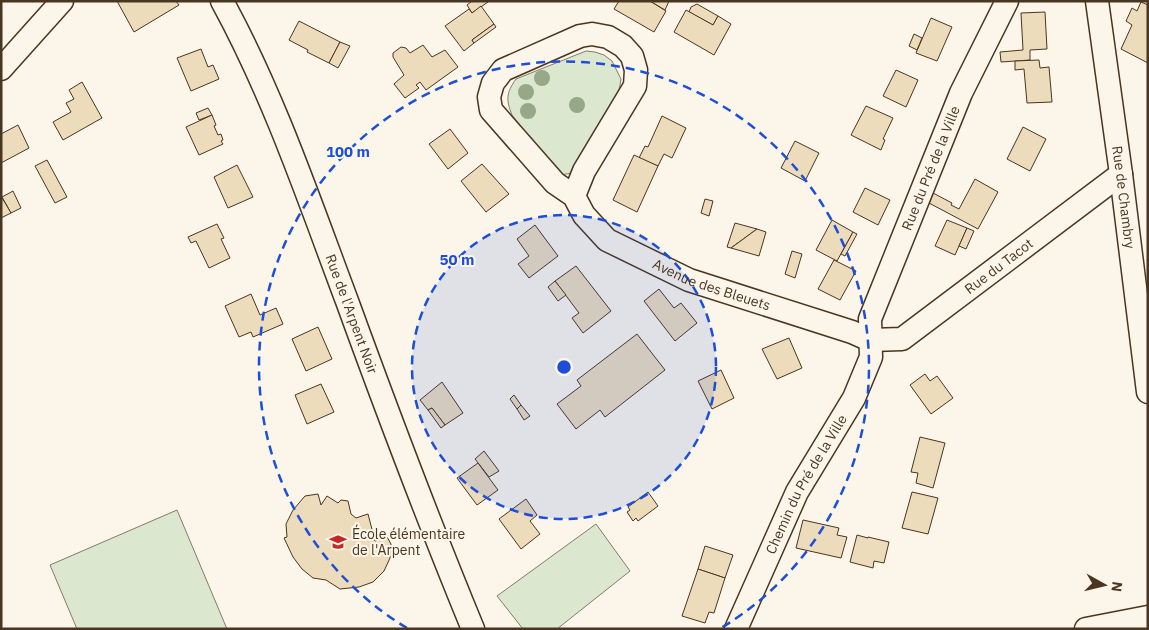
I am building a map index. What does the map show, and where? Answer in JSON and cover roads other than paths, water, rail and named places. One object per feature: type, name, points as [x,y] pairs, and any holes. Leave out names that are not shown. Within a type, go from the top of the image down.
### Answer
[{"type":"street","points":[[1,69],[62,1]]},
{"type":"street","name":"Rue de l'Arpent Noir","points":[[222,1],[257,73],[292,154],[394,430],[473,629]]},
{"type":"street","name":"Rue du Pré de la Ville","points":[[870,340],[870,319],[961,93],[1007,1]]},
{"type":"street","name":"Rue de Chambry","points":[[1097,1],[1148,392]]},
{"type":"street","name":"Avenue des Bleuets","points":[[574,196],[584,170],[635,86],[636,70],[632,56],[623,46],[608,37],[592,34],[580,36],[503,70],[493,83],[488,97],[492,110],[555,184],[574,196],[584,214],[607,240],[623,248],[689,280],[852,332],[870,340]]},
{"type":"street","name":"Rue du Tacot","points":[[870,340],[902,338],[1121,174]]},
{"type":"street","name":"Chemin du Pré de la Ville","points":[[736,629],[797,492],[854,398],[871,357],[870,340]]},
{"type":"street","points":[[1086,629],[1148,617]]},
{"type":"place","name":"École élémentaire de l'Arpent","points":[[338,542]]}]
